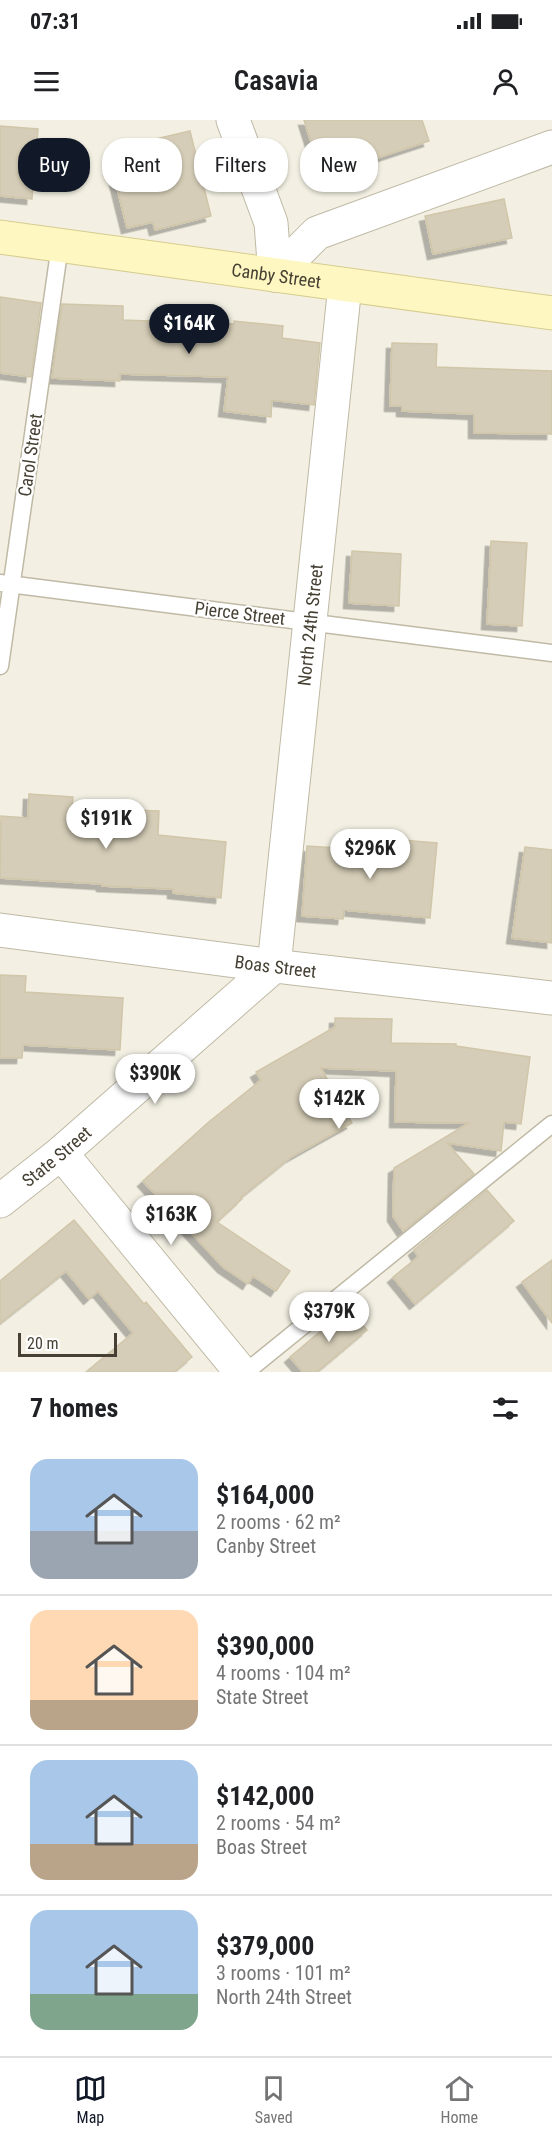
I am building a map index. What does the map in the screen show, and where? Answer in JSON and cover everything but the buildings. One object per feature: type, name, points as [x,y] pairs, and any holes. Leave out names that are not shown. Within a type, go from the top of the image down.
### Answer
[{"type":"main road","name":"Canby Street","points":[[0,237],[552,313]]},
{"type":"street","points":[[233,120],[271,223],[275,275]]},
{"type":"street","points":[[275,275],[317,232],[552,147]]},
{"type":"street","name":"North 24th Street","points":[[274,966],[345,285]]},
{"type":"street","name":"Boas Street","points":[[0,930],[274,966],[552,998]]},
{"type":"street","name":"State Street","points":[[0,1201],[61,1153],[274,966]]},
{"type":"street","points":[[61,1153],[241,1372]]},
{"type":"lane","name":"Carol Street","points":[[0,666],[6,584],[60,245]]},
{"type":"lane","name":"Pierce Street","points":[[6,584],[552,653]]},
{"type":"lane","points":[[246,1372],[552,1124]]}]
